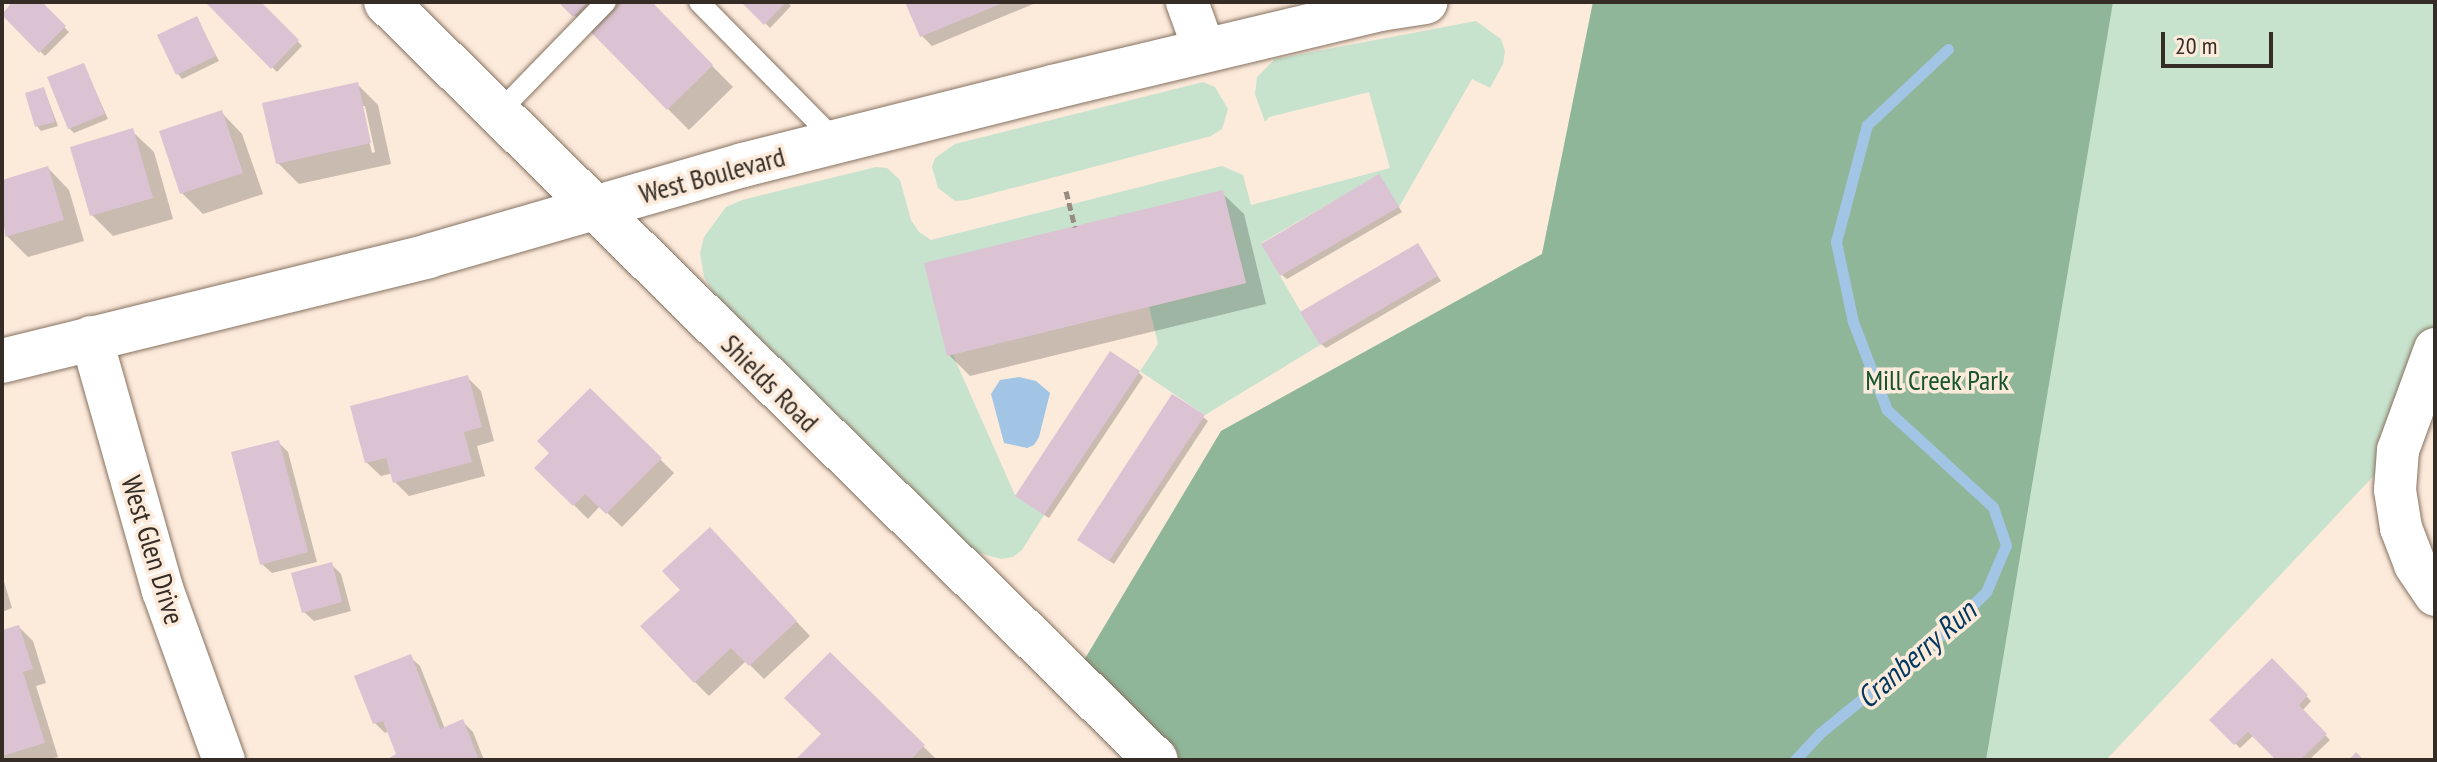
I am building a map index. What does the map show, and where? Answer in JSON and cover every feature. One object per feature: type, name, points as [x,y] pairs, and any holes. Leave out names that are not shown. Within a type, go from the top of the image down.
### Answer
[{"type":"street","points":[[1187,2],[1204,49]]},
{"type":"street","name":"West Boulevard","points":[[2,361],[428,256],[837,142],[1204,49],[1380,9],[1425,2]]},
{"type":"street","name":"Shields Road","points":[[395,5],[498,113],[1156,760]]},
{"type":"street","name":"West Glen Drive","points":[[91,337],[163,591],[224,760]]},
{"type":"street","points":[[2435,349],[2398,450],[2395,490],[2406,541],[2415,565],[2435,595]]},
{"type":"lane","points":[[498,113],[606,2]]},
{"type":"lane","points":[[699,2],[837,142]]},
{"type":"path","points":[[1066,191],[1075,227]]},
{"type":"green space","name":"Mill Creek Park","points":[[1593,2],[2435,2],[2435,349],[2398,450],[2106,760],[1156,760],[1221,431],[1542,254]]},
{"type":"green space","name":"Mill Creek Park","points":[[1593,2],[2113,2],[1986,760],[1156,760],[1074,677],[1221,431],[1542,254]]},
{"type":"green space","points":[[1476,21],[1501,39],[1505,51],[1503,64],[1490,88],[1472,79],[1399,207],[1379,175],[1261,243],[1320,345],[1205,415],[1140,371],[1158,344],[1149,307],[1246,283],[1223,191],[947,356],[953,355],[1015,495],[1044,515],[1022,550],[1013,557],[1001,559],[976,552],[713,292],[704,277],[700,253],[704,237],[726,207],[742,200],[876,167],[887,168],[900,180],[911,220],[919,232],[931,240],[1222,166],[1243,175],[1251,205],[1390,168],[1369,92],[1269,117],[1265,122],[1255,94],[1257,77],[1275,59]]},
{"type":"green space","points":[[1203,82],[1215,87],[1228,109],[1222,129],[1211,136],[967,200],[955,201],[938,188],[932,167],[935,158],[955,144]]},
{"type":"water","points":[[1019,377],[1036,381],[1050,393],[1039,437],[1034,445],[1027,448],[1004,443],[991,394],[1000,380]]},
{"type":"building","points":[[12,2],[42,2],[66,26],[39,53],[2,15]]},
{"type":"building","points":[[205,2],[261,2],[299,40],[271,69]]},
{"type":"building","points":[[558,2],[588,2],[573,17]]},
{"type":"building","points":[[624,2],[652,2],[713,65],[667,110],[592,33]]},
{"type":"building","points":[[741,2],[786,2],[764,25]]},
{"type":"building","points":[[905,2],[1005,2],[920,37]]},
{"type":"building","points":[[197,16],[216,56],[176,75],[157,35]]},
{"type":"building","points":[[84,63],[105,114],[68,129],[47,77]]},
{"type":"building","points":[[358,82],[371,143],[276,164],[262,103]]},
{"type":"building","points":[[44,87],[55,122],[35,127],[25,93]]},
{"type":"building","points":[[222,110],[243,173],[180,194],[159,131]]},
{"type":"building","points":[[133,128],[153,198],[90,216],[70,147]]},
{"type":"building","points":[[48,166],[64,220],[5,237],[2,180]]},
{"type":"building","points":[[1379,174],[1399,207],[1280,276],[1261,244]]},
{"type":"building","points":[[1223,190],[1246,283],[947,356],[924,263]]},
{"type":"building","points":[[1418,243],[1438,276],[1320,345],[1300,312]]},
{"type":"building","points":[[1110,351],[1140,371],[1044,515],[1015,496]]},
{"type":"building","points":[[468,375],[482,427],[464,432],[472,462],[393,483],[386,458],[365,463],[350,406]]},
{"type":"building","points":[[590,388],[662,458],[606,514],[585,494],[573,506],[534,468],[549,453],[537,441]]},
{"type":"building","points":[[1172,394],[1205,415],[1109,561],[1077,540]]},
{"type":"building","points":[[279,440],[308,552],[260,565],[231,452]]},
{"type":"building","points":[[710,527],[797,621],[749,666],[731,648],[694,683],[640,626],[680,590],[662,571]]},
{"type":"building","points":[[332,562],[342,602],[302,613],[291,573]]},
{"type":"building","points":[[19,625],[33,669],[23,672],[45,743],[2,756],[2,630]]},
{"type":"building","points":[[830,652],[925,745],[910,760],[795,760],[821,734],[784,698]]},
{"type":"building","points":[[411,654],[440,729],[463,719],[479,760],[386,760],[396,754],[383,721],[373,724],[354,676]]},
{"type":"building","points":[[2272,658],[2308,695],[2299,705],[2327,734],[2300,760],[2276,760],[2248,732],[2234,745],[2209,720]]},
{"type":"building","points":[[2356,752],[2364,760],[2349,760]]},
{"type":"waterway","name":"Cranberry Run","points":[[1795,760],[1820,733],[1949,628],[1986,592],[2006,545],[1993,507],[1887,410],[1853,322],[1836,242],[1867,125],[1948,49]]}]
